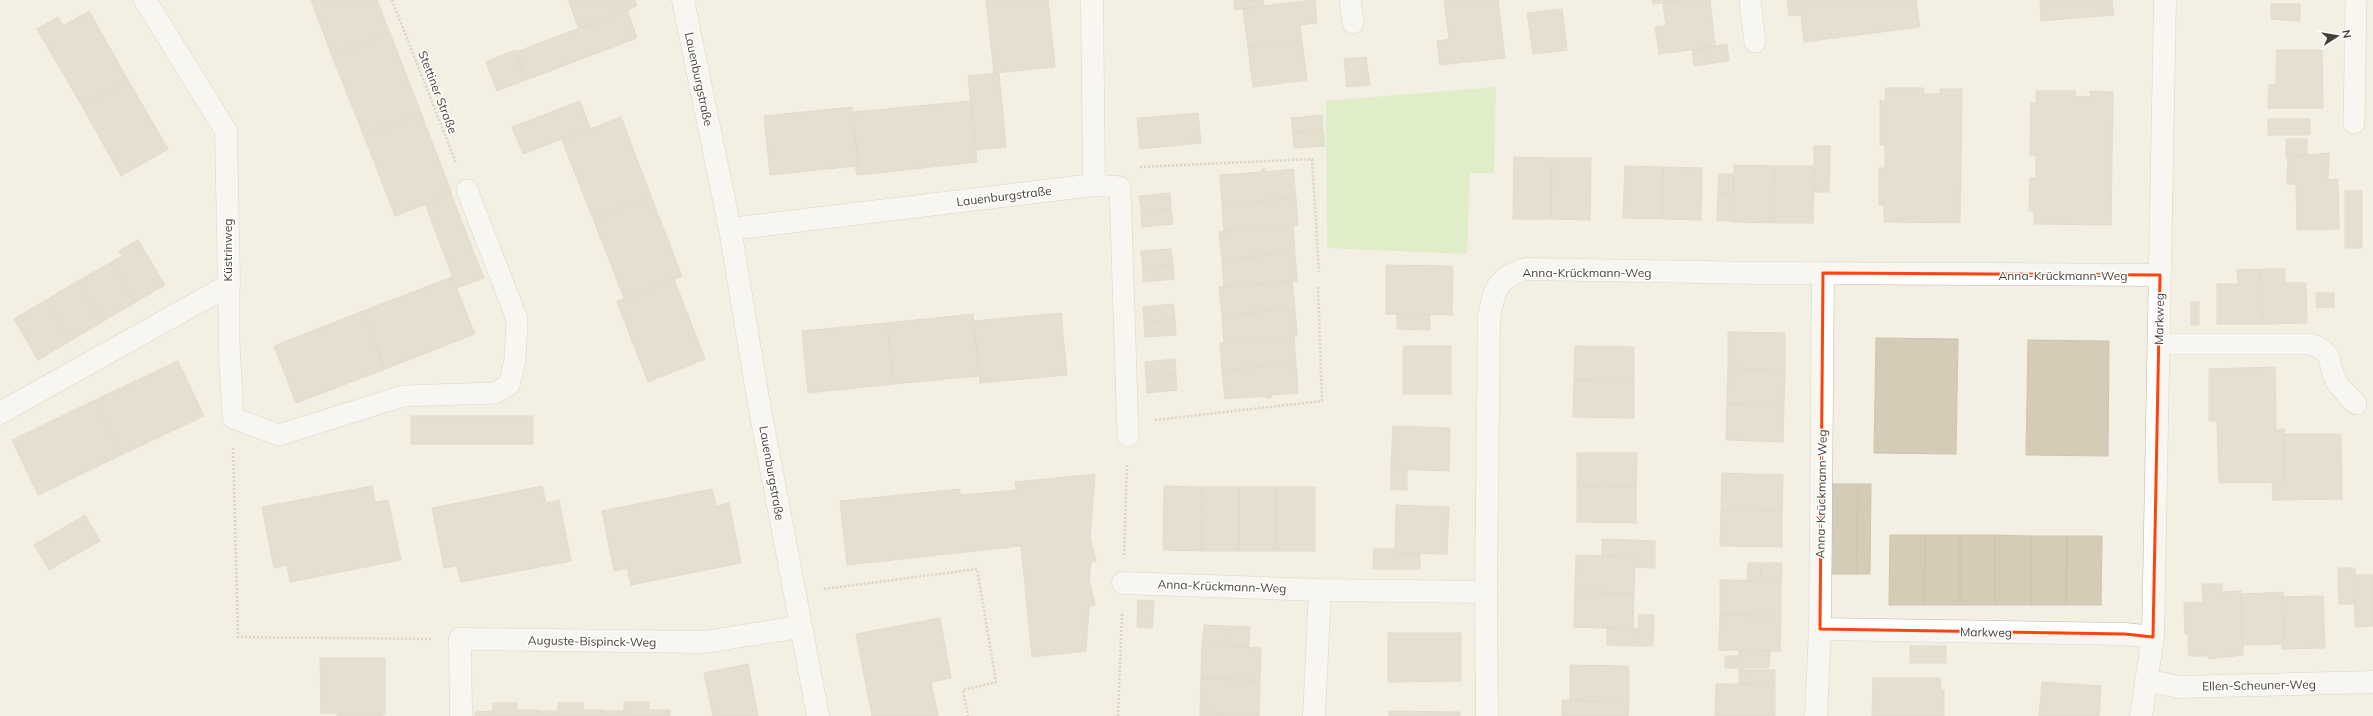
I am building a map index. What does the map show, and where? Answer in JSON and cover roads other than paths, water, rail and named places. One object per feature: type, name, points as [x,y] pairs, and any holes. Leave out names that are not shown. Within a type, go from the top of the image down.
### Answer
[{"type":"street","name":"Küstrinweg","points":[[0,413],[229,285],[226,131],[145,0]]},
{"type":"street","name":"Lauenburgstraße","points":[[683,0],[730,229],[800,627],[818,716]]},
{"type":"street","points":[[1092,0],[1094,176]]},
{"type":"street","name":"Markweg","points":[[2141,716],[2152,637],[2165,0]]},
{"type":"street","name":"Lauenburgstraße","points":[[730,229],[1094,176]]},
{"type":"street","name":"Anna-Krückmann-Weg","points":[[1487,716],[1486,592],[1489,316],[1494,295],[1500,282],[1510,274],[1526,269],[2160,275]]},
{"type":"street","name":"Anna-Krückmann-Weg","points":[[1816,716],[1820,629],[1823,273]]},
{"type":"street","name":"Anna-Krückmann-Weg","points":[[1123,583],[1320,590],[1486,592]]},
{"type":"street","points":[[1314,716],[1320,590]]},
{"type":"street","name":"Auguste-Bispinck-Weg","points":[[461,716],[460,639],[704,642],[800,627]]},
{"type":"street","name":"Markweg","points":[[1820,629],[2126,634],[2152,637]]},
{"type":"street","name":"Ellen-Scheuner-Weg","points":[[2146,680],[2179,687],[2373,682]]},
{"type":"lane","points":[[1350,0],[1353,23]]},
{"type":"lane","points":[[1750,0],[1755,42]]},
{"type":"lane","points":[[2354,123],[2356,0]]},
{"type":"lane","points":[[1094,176],[1120,187],[1128,429]]},
{"type":"lane","points":[[229,285],[229,343],[233,418],[279,435],[403,396],[495,393],[509,385],[515,360],[517,319],[467,190]]},
{"type":"lane","points":[[2159,344],[2310,344],[2323,348],[2331,362],[2337,382],[2356,404]]}]
